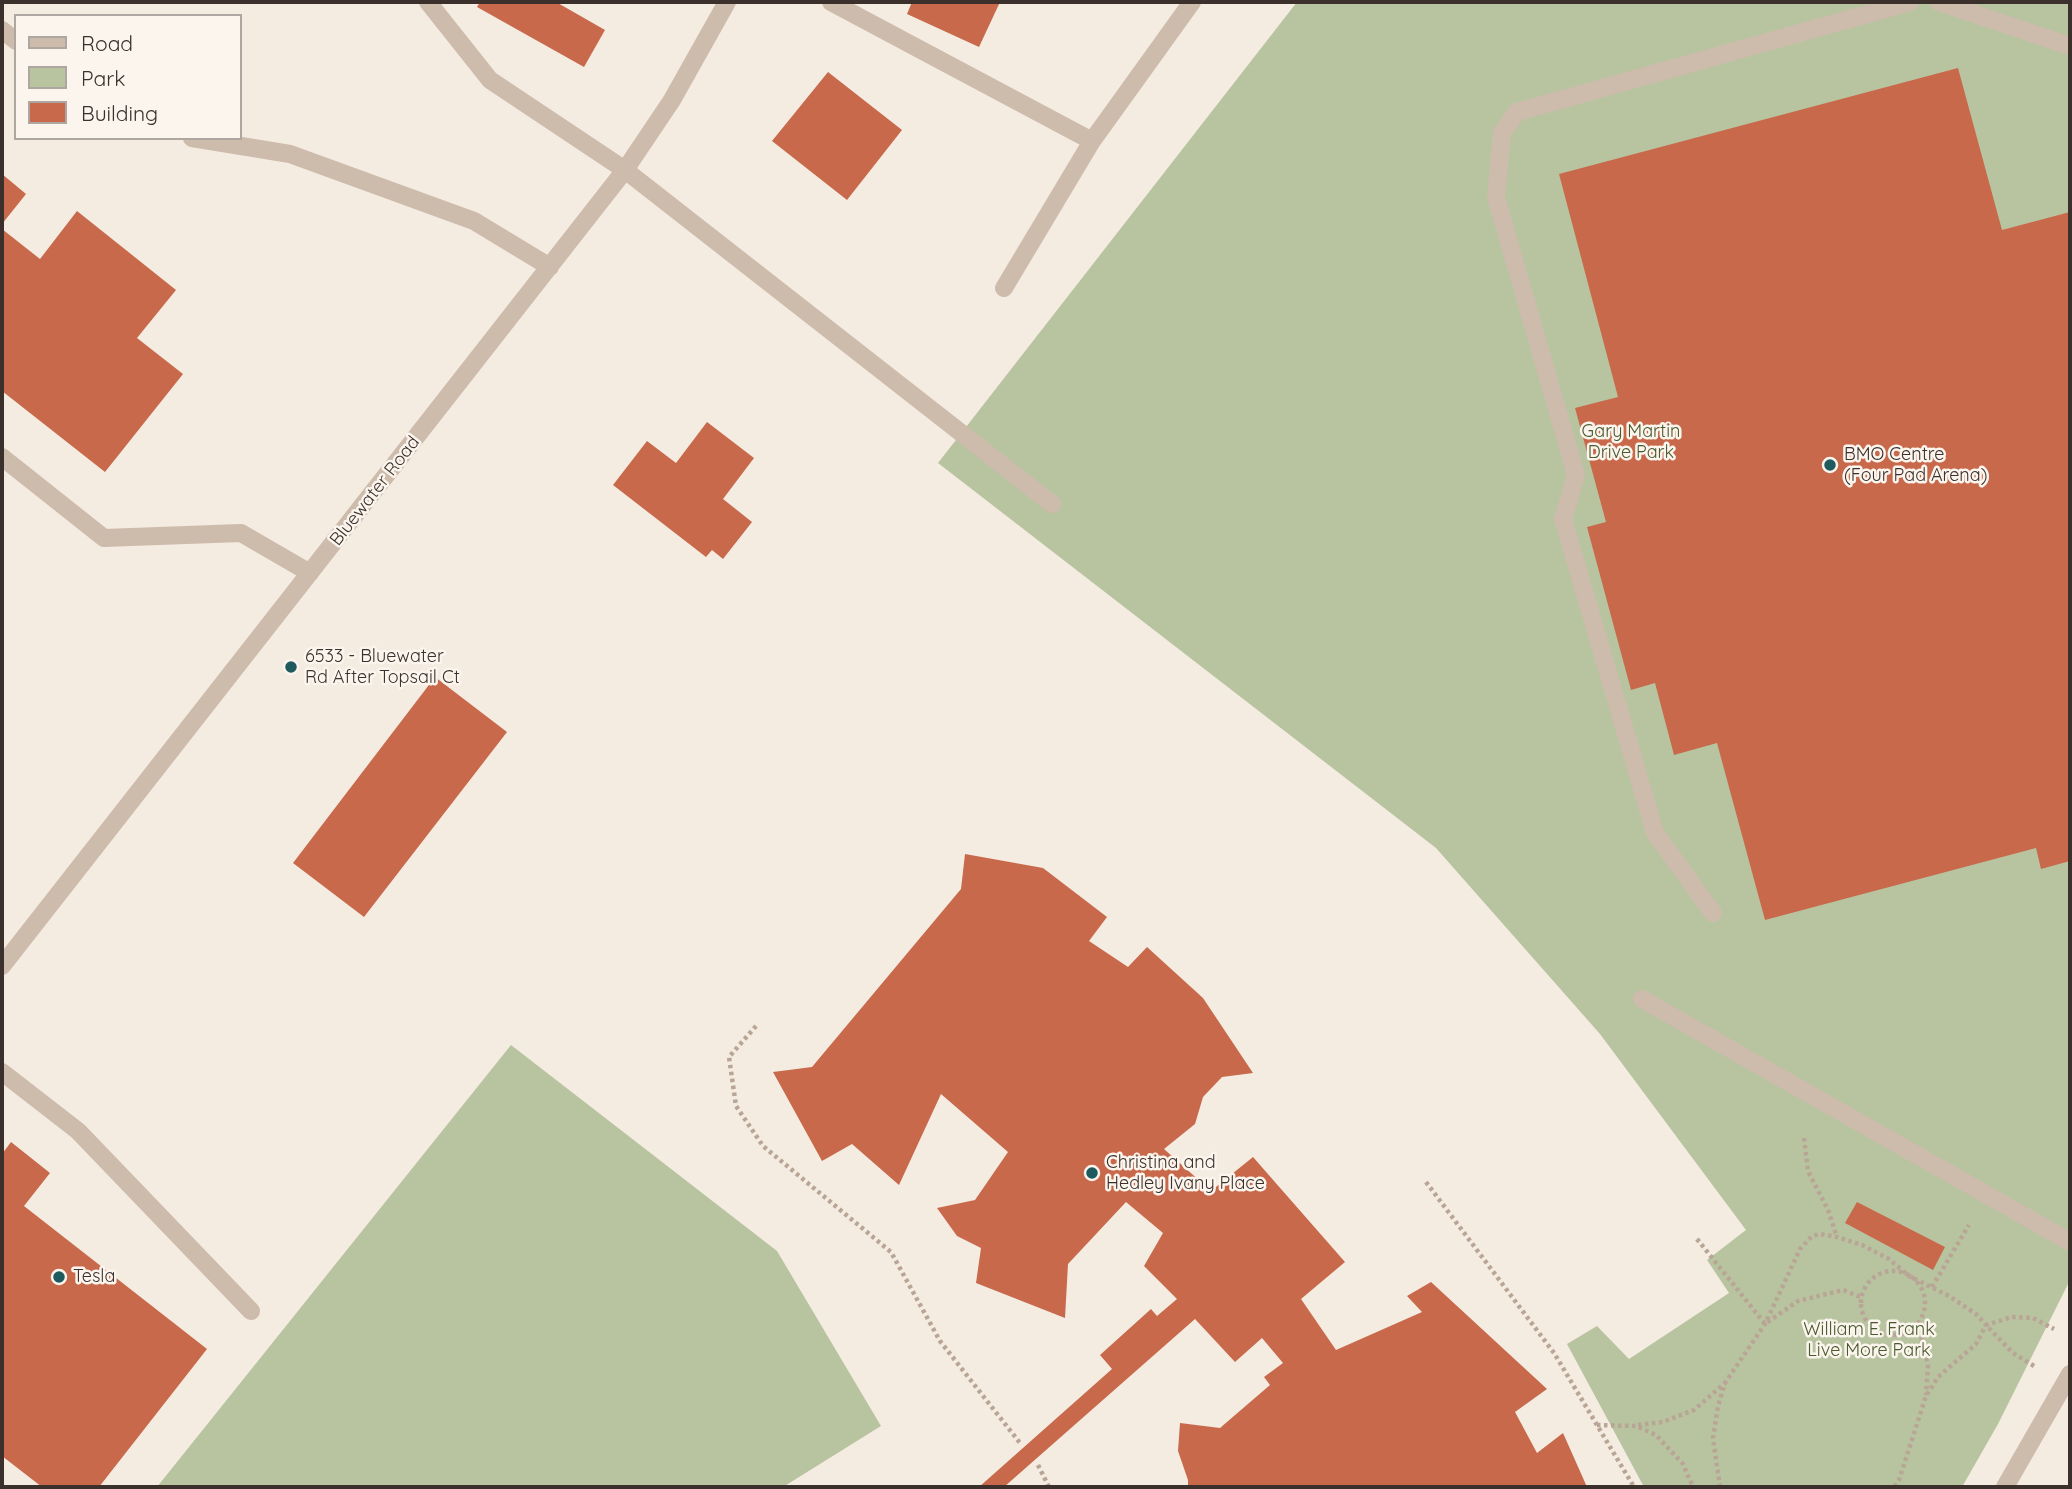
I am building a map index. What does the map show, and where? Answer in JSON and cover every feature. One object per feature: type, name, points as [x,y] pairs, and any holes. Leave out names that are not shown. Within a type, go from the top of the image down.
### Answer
[{"type":"street","points":[[428,2],[490,80],[625,170],[1052,504]]},
{"type":"street","name":"Bluewater Road","points":[[2,966],[625,170],[672,100],[727,2]]},
{"type":"street","points":[[831,2],[1092,141]]},
{"type":"street","points":[[1713,913],[1655,833],[1563,519],[1576,475],[1496,197],[1502,133],[1517,112],[1910,2]]},
{"type":"street","points":[[1939,2],[2070,46]]},
{"type":"street","points":[[1004,288],[1092,141],[1189,3]]},
{"type":"street","points":[[204,140],[290,154],[474,221],[550,267]]},
{"type":"street","points":[[2,457],[104,538],[240,533],[310,573]]},
{"type":"street","points":[[1642,999],[2070,1242]]},
{"type":"street","points":[[2,1072],[78,1131],[251,1311]]},
{"type":"street","points":[[2005,1487],[2070,1374]]},
{"type":"path","points":[[756,1026],[729,1057],[736,1106],[763,1146],[891,1252],[940,1341],[1020,1443]]},
{"type":"path","points":[[1804,1138],[1808,1171],[1828,1210],[1837,1237]]},
{"type":"path","points":[[1426,1182],[1554,1353],[1634,1487]]},
{"type":"path","points":[[1932,1287],[1969,1225]]},
{"type":"path","points":[[1597,1425],[1636,1426],[1663,1422],[1694,1410],[1725,1383],[1765,1324],[1800,1249],[1812,1236],[1837,1237],[1862,1245],[1889,1259],[1909,1276],[1922,1289],[1925,1307],[1917,1324],[1900,1335],[1879,1332],[1870,1326],[1864,1317],[1861,1297],[1871,1279],[1880,1273],[1899,1272],[1909,1276],[1932,1287],[1976,1314],[2013,1353],[2034,1366]]},
{"type":"path","points":[[1697,1239],[1765,1324]]},
{"type":"path","points":[[1765,1324],[1798,1301],[1843,1290],[1861,1297]]},
{"type":"path","points":[[1926,1396],[1938,1377],[1976,1344],[1986,1325],[2012,1317],[2033,1318],[2054,1329]]},
{"type":"path","points":[[1894,1487],[1899,1480],[1926,1396],[1928,1365],[1917,1324]]},
{"type":"path","points":[[1720,1487],[1713,1438],[1725,1383]]},
{"type":"path","points":[[1636,1426],[1656,1435],[1672,1450],[1683,1464],[1693,1487]]},
{"type":"path","points":[[1038,1465],[1049,1487]]},
{"type":"path","points":[[1899,1480],[1905,1487]]},
{"type":"green space","name":"Gary Martin Drive Park","points":[[1297,2],[2070,2],[2070,1280],[1998,1424],[1962,1487],[1644,1487],[1567,1344],[1597,1326],[1629,1359],[1729,1293],[1707,1260],[1746,1230],[1600,1034],[1436,848],[938,463]]},
{"type":"green space","points":[[511,1045],[777,1251],[881,1426],[783,1487],[157,1487]]},
{"type":"building","points":[[480,2],[556,2],[605,30],[584,67],[477,7]]},
{"type":"building","points":[[912,2],[1000,2],[979,47],[907,14]]},
{"type":"building","name":"BMO Centre (Four Pad Arena)","points":[[1958,68],[2002,230],[2070,212],[2070,861],[2041,869],[2036,848],[1765,920],[1717,743],[1674,755],[1655,683],[1631,690],[1587,527],[1606,522],[1575,408],[1618,397],[1559,174]]},
{"type":"building","points":[[828,72],[902,130],[847,200],[772,141]]},
{"type":"building","points":[[2,174],[26,194],[2,224]]},
{"type":"building","points":[[77,211],[176,290],[137,338],[183,374],[105,472],[2,391],[2,229],[40,259]]},
{"type":"building","points":[[707,422],[754,458],[723,499],[752,522],[723,559],[712,550],[706,557],[613,485],[647,441],[676,463]]},
{"type":"building","points":[[435,677],[507,732],[364,917],[293,863]]},
{"type":"building","name":"Christina and Hedley Ivany Place","points":[[965,854],[1043,868],[1107,917],[1089,941],[1128,967],[1147,947],[1203,998],[1253,1073],[1222,1077],[1203,1097],[1195,1124],[1164,1149],[1211,1191],[1253,1157],[1345,1262],[1301,1299],[1336,1350],[1422,1312],[1407,1296],[1431,1282],[1547,1389],[1515,1412],[1537,1453],[1563,1433],[1587,1487],[1188,1487],[1178,1451],[1180,1423],[1220,1428],[1270,1385],[1264,1377],[1283,1363],[1262,1338],[1235,1362],[1195,1319],[1004,1487],[979,1487],[1112,1369],[1100,1355],[1151,1309],[1157,1316],[1177,1299],[1144,1266],[1163,1233],[1126,1202],[1068,1264],[1065,1318],[976,1283],[981,1248],[957,1236],[937,1208],[975,1200],[1008,1152],[941,1094],[899,1185],[852,1144],[822,1161],[773,1072],[812,1067],[961,889]]},
{"type":"building","name":"Tesla","points":[[11,1142],[50,1173],[24,1206],[207,1349],[99,1487],[42,1487],[2,1456],[2,1154]]},
{"type":"building","points":[[1857,1202],[1945,1247],[1933,1270],[1845,1223]]},
{"type":"place","name":"BMO Centre (Four Pad Arena)","points":[[1830,465]]},
{"type":"place","name":"6533 - Bluewater Rd After Topsail Ct","points":[[291,667]]},
{"type":"place","name":"Christina and Hedley Ivany Place","points":[[1092,1173]]},
{"type":"place","name":"Tesla","points":[[59,1277]]},
{"type":"park label","name":"William E. Frank Live More Park","points":[[1869,1340]]}]
